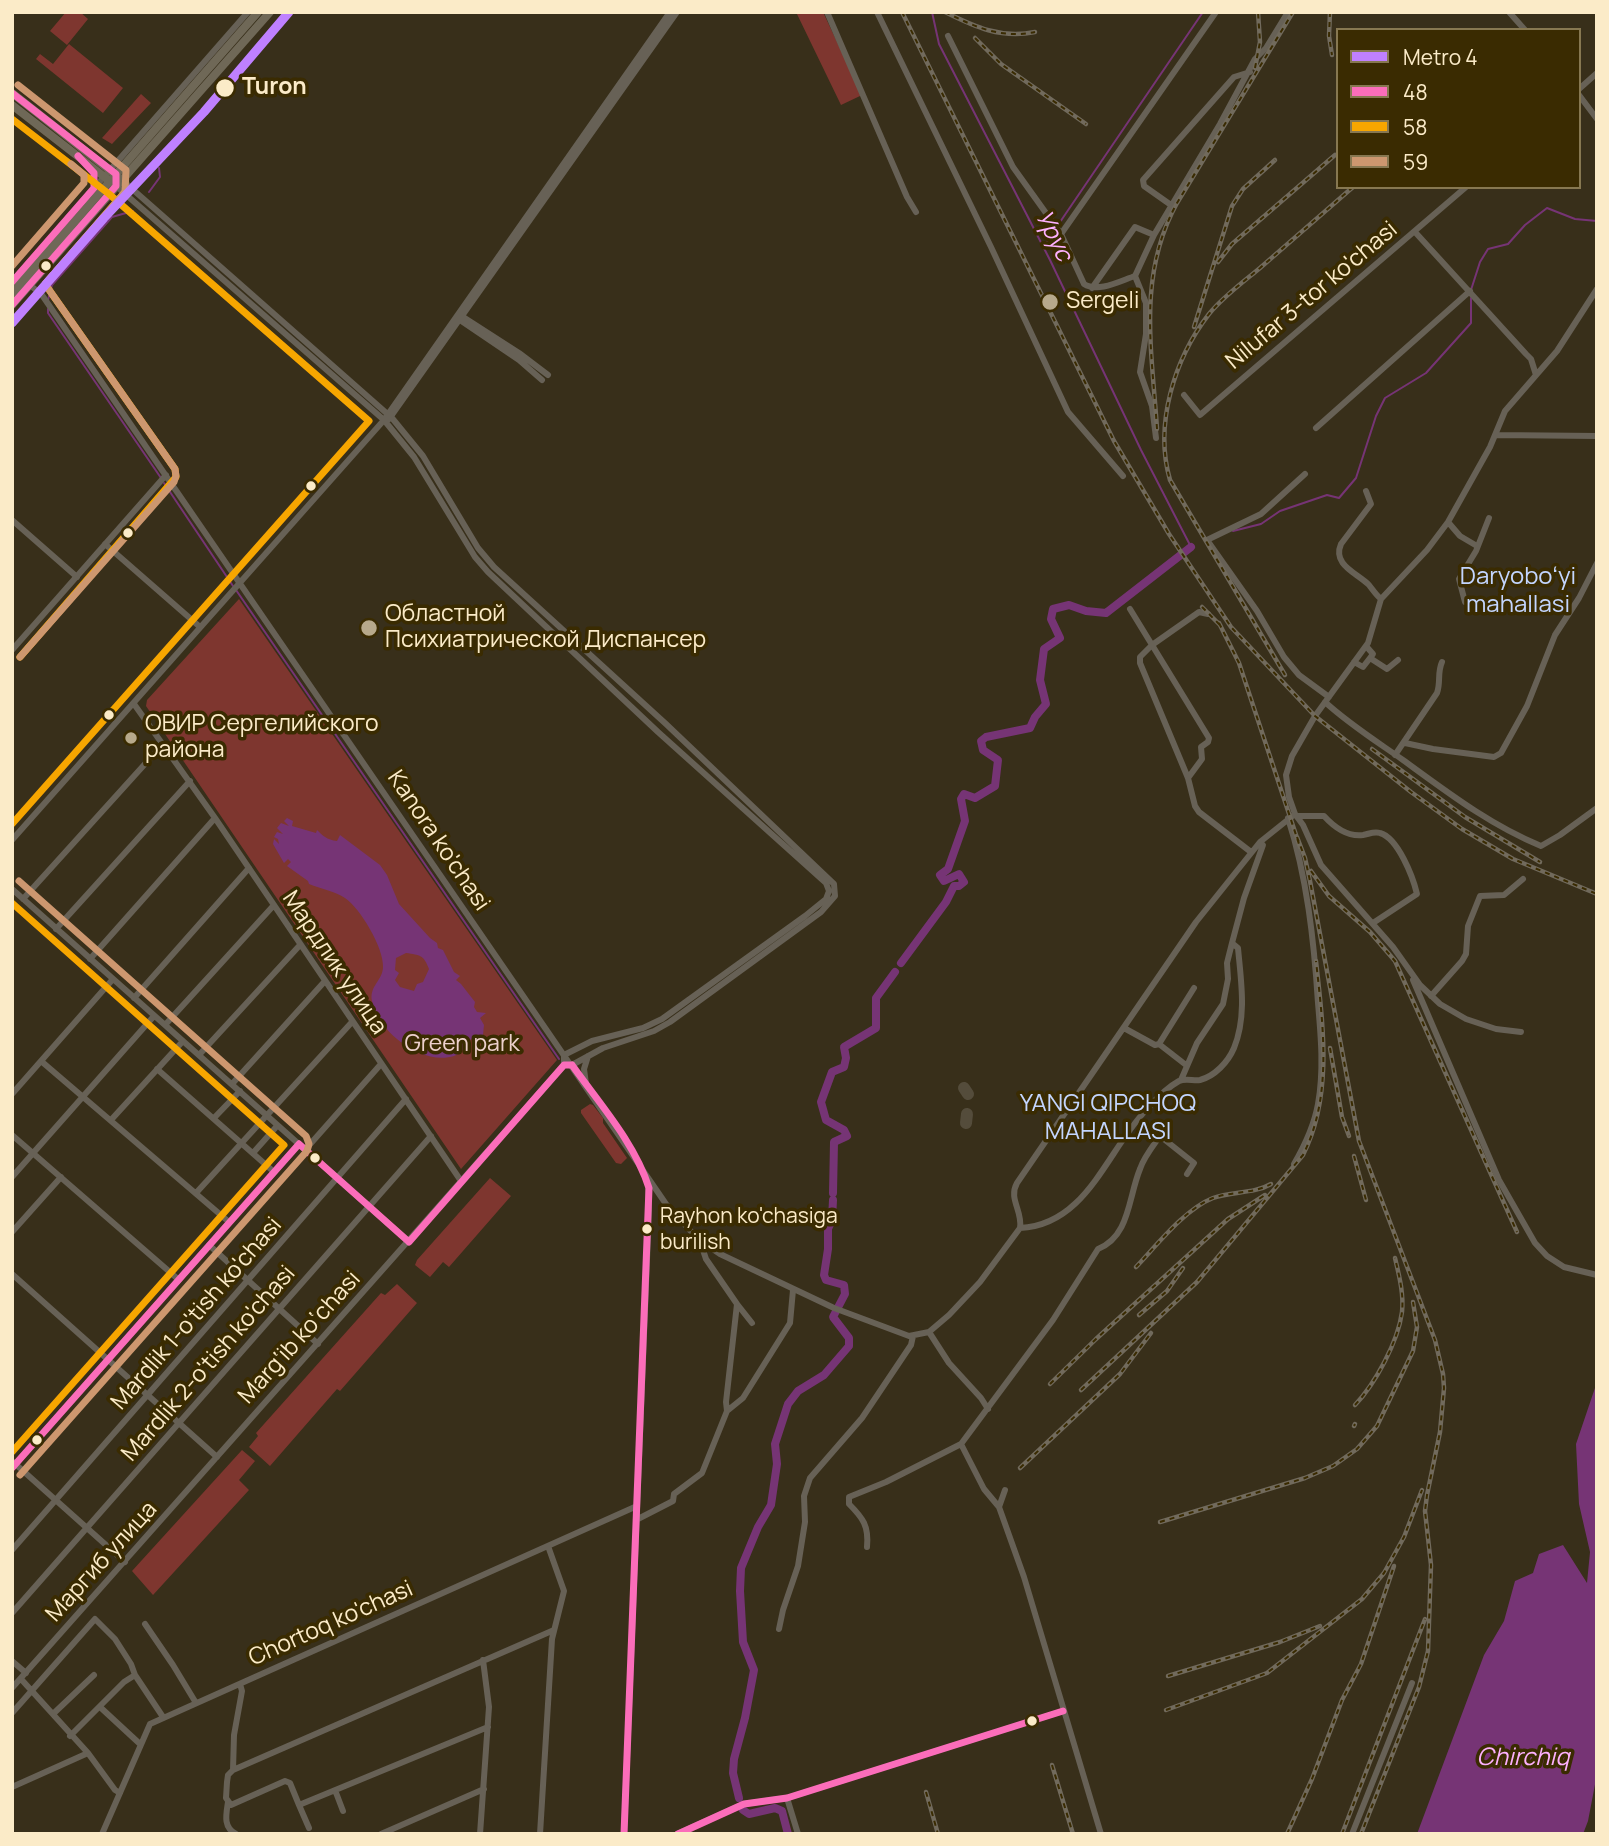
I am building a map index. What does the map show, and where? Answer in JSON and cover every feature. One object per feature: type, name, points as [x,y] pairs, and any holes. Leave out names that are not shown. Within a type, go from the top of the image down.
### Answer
[{"type":"main road","points":[[189,97],[258,12]]},
{"type":"main road","points":[[12,293],[39,268],[113,178],[270,12]]},
{"type":"main road","points":[[12,93],[95,164]]},
{"type":"main road","points":[[12,105],[113,178]]},
{"type":"main road","points":[[12,305],[30,285],[39,268]]},
{"type":"street","points":[[12,282],[94,188],[113,178],[118,161],[248,12]]},
{"type":"street","points":[[12,840],[388,417],[661,29],[670,12]]},
{"type":"street","points":[[661,29],[677,12]]},
{"type":"street","points":[[827,12],[907,197],[916,212]]},
{"type":"street","points":[[877,12],[1068,412],[1123,476]]},
{"type":"street","points":[[1061,234],[1216,12]]},
{"type":"street","points":[[948,36],[1013,167],[1061,234],[1084,284],[1093,288],[1116,284],[1135,276],[1154,235],[1250,72],[1255,59],[1266,48],[1288,12]]},
{"type":"street","points":[[1509,12],[1523,28]]},
{"type":"street","points":[[1171,205],[1144,186],[1143,180],[1234,77],[1250,72]]},
{"type":"street","points":[[1581,87],[1597,73]]},
{"type":"street","points":[[1581,98],[1597,120]]},
{"type":"street","points":[[94,188],[95,164],[118,161]]},
{"type":"street","points":[[113,178],[139,194],[388,417],[430,467],[488,561],[830,878],[833,889]]},
{"type":"street","points":[[113,178],[133,201],[244,298],[388,417],[481,565],[833,889]]},
{"type":"street","name":"Nilufar 3-tor ko'chasi","points":[[1184,395],[1200,415],[1464,189]]},
{"type":"street","points":[[133,201],[139,194]]},
{"type":"street","points":[[1093,288],[1135,227],[1154,235]]},
{"type":"street","points":[[1415,232],[1531,359],[1536,375]]},
{"type":"street","points":[[1135,276],[1146,303],[1146,334],[1140,372],[1152,406],[1156,438]]},
{"type":"street","name":"Kanora ko'chasi","points":[[30,285],[42,295],[236,586],[564,1055],[568,1065],[587,1086],[666,1204],[705,1244]]},
{"type":"street","points":[[1316,428],[1470,291]]},
{"type":"street","points":[[244,298],[249,292]]},
{"type":"street","points":[[1294,1164],[1308,1141],[1318,1105],[1322,1055],[1316,971],[1306,891],[1286,770],[1327,699],[1366,646],[1373,632],[1381,599],[1427,550],[1448,522],[1465,494],[1505,411],[1557,351],[1596,293]]},
{"type":"street","points":[[459,317],[545,378]]},
{"type":"street","points":[[1495,435],[1597,436]]},
{"type":"street","points":[[1305,474],[1261,514],[1207,540],[1284,657],[1352,726],[1498,826],[1541,846],[1597,808]]},
{"type":"street","points":[[12,650],[164,478]]},
{"type":"street","points":[[1366,491],[1371,504],[1341,544],[1339,552],[1341,563],[1368,584],[1381,599]]},
{"type":"street","points":[[1465,602],[1459,579],[1489,518]]},
{"type":"street","points":[[12,520],[77,577]]},
{"type":"street","points":[[1448,522],[1460,536],[1477,546]]},
{"type":"street","points":[[105,544],[200,627]]},
{"type":"street","points":[[1405,743],[1494,757],[1501,753],[1527,706],[1555,635],[1580,598],[1597,563]]},
{"type":"street","points":[[1130,609],[1209,738],[1201,747],[1202,759],[1188,778]]},
{"type":"street","points":[[1208,614],[1199,612],[1152,645],[1140,657],[1140,663],[1188,778],[1195,806],[1251,852]]},
{"type":"street","points":[[1354,662],[1363,667],[1370,658],[1373,654],[1366,646]]},
{"type":"street","points":[[1370,658],[1388,669],[1398,660]]},
{"type":"street","points":[[1395,755],[1437,692],[1440,682],[1438,670],[1442,662]]},
{"type":"street","name":"Мардлик улица","points":[[134,704],[190,781],[461,1181]]},
{"type":"street","points":[[635,709],[655,722],[666,724]]},
{"type":"street","points":[[23,899],[163,744]]},
{"type":"street","points":[[56,929],[190,781]]},
{"type":"street","points":[[1294,816],[1321,865],[1373,923],[1431,996],[1450,1011],[1471,1022],[1521,1032]]},
{"type":"street","points":[[752,1323],[706,1259],[703,1250],[705,1244],[793,1290],[896,1333],[913,1336],[929,1332],[972,1292],[1020,1228],[1021,1216],[1013,1199],[1015,1186],[1196,922],[1260,842],[1294,816],[1324,816],[1345,832],[1360,835],[1378,832],[1398,847],[1417,894],[1373,923]]},
{"type":"street","points":[[90,959],[215,818]]},
{"type":"street","points":[[1020,1228],[1045,1224],[1070,1209],[1085,1193],[1144,1112],[1181,1080],[1197,1043],[1223,1004],[1228,979],[1227,963],[1244,898],[1263,845],[1260,842]]},
{"type":"street","points":[[134,998],[249,868]]},
{"type":"street","points":[[1431,996],[1466,954],[1468,926],[1480,896],[1504,895],[1523,879]]},
{"type":"street","points":[[12,889],[409,1242]]},
{"type":"street","points":[[461,1181],[568,1065],[603,1048],[665,1026],[740,973],[825,900],[833,889]]},
{"type":"street","points":[[165,1025],[274,905]]},
{"type":"street","points":[[564,1055],[592,1041],[643,1028],[662,1019],[734,966],[781,938]]},
{"type":"street","points":[[1181,1080],[1200,1080],[1217,1071],[1234,1048],[1242,1013],[1238,948],[1232,943]]},
{"type":"street","points":[[199,1055],[300,945]]},
{"type":"street","points":[[734,966],[740,973]]},
{"type":"street","points":[[1410,971],[1499,1180],[1535,1243],[1547,1256],[1564,1267],[1597,1275]]},
{"type":"street","points":[[12,1094],[113,979]]},
{"type":"street","points":[[232,1084],[325,981]]},
{"type":"street","points":[[1159,1044],[1194,988]]},
{"type":"street","points":[[12,1177],[154,1016]]},
{"type":"street","points":[[196,1193],[352,1021]]},
{"type":"street","points":[[1124,1028],[1155,1045],[1159,1044],[1186,1065]]},
{"type":"street","points":[[111,1119],[183,1041]]},
{"type":"street","points":[[587,1086],[584,1069],[588,1056]]},
{"type":"street","points":[[41,1061],[229,1222]]},
{"type":"street","points":[[125,1562],[14,1464],[274,1172],[302,1147],[381,1064]]},
{"type":"street","points":[[157,1069],[274,1172]]},
{"type":"street","points":[[214,1118],[240,1091]]},
{"type":"street","name":"Mardlik 1-o'tish ko'chasi","points":[[12,1550],[249,1282],[406,1099]]},
{"type":"street","points":[[253,1153],[277,1126]]},
{"type":"street","points":[[12,1135],[178,1280]]},
{"type":"street","name":"Mardlik 2-o'tish ko'chasi","points":[[12,1613],[431,1136]]},
{"type":"street","points":[[867,1547],[867,1527],[862,1517],[849,1504],[849,1497],[886,1482],[961,1444],[1053,1320],[1098,1249],[1110,1244],[1120,1233],[1131,1191],[1142,1164],[1160,1136],[1194,1163],[1187,1174]]},
{"type":"street","points":[[624,1834],[649,1210],[647,1177]]},
{"type":"street","points":[[12,1232],[61,1178]]},
{"type":"street","name":"Marg‘ib ko‘chasi","points":[[218,1457],[461,1181]]},
{"type":"street","points":[[649,1210],[651,1204],[657,1200],[666,1204]]},
{"type":"street","points":[[209,1245],[318,1344]]},
{"type":"street","points":[[12,1274],[218,1457]]},
{"type":"street","points":[[727,1411],[743,1398],[790,1323],[793,1290]]},
{"type":"street","points":[[636,1520],[673,1502],[674,1494],[702,1473],[727,1411],[737,1304]]},
{"type":"street","points":[[929,1332],[949,1363],[988,1409]]},
{"type":"street","points":[[779,1629],[798,1566],[805,1522],[804,1496],[810,1478],[862,1418],[911,1345],[913,1336]]},
{"type":"street","points":[[961,1444],[991,1499],[999,1507],[1024,1577],[1101,1834]]},
{"type":"street","name":"Маргиб улица","points":[[12,1688],[218,1457]]},
{"type":"street","points":[[991,1499],[1005,1490],[999,1507]]},
{"type":"street","name":"Chortoq ko'chasi","points":[[102,1834],[148,1726],[637,1506]]},
{"type":"street","points":[[540,1834],[554,1630],[564,1591],[548,1546]]},
{"type":"street","points":[[12,1713],[95,1619],[115,1639],[163,1717]]},
{"type":"street","points":[[145,1624],[195,1703]]},
{"type":"street","points":[[236,1834],[229,1829],[225,1820],[228,1777],[233,1770],[554,1630]]},
{"type":"street","points":[[480,1834],[488,1727],[488,1684],[483,1660]]},
{"type":"street","points":[[12,1661],[32,1691],[120,1793]]},
{"type":"street","points":[[52,1714],[94,1675]]},
{"type":"street","points":[[71,1736],[124,1682],[135,1675]]},
{"type":"street","points":[[1352,1834],[1412,1683]]},
{"type":"street","points":[[233,1770],[234,1735],[242,1691],[240,1684]]},
{"type":"street","points":[[100,1707],[140,1744]]},
{"type":"street","points":[[677,1834],[744,1804],[787,1798],[1063,1711]]},
{"type":"street","points":[[299,1805],[488,1727]]},
{"type":"street","points":[[12,1787],[88,1753]]},
{"type":"street","points":[[228,1802],[233,1805],[287,1782],[290,1783],[309,1828]]},
{"type":"street","points":[[381,1834],[484,1789]]},
{"type":"street","points":[[335,1790],[344,1811]]},
{"type":"street","points":[[787,1798],[798,1834]]},
{"type":"green space","points":[[66,12],[80,12],[88,19],[67,45],[50,31]]},
{"type":"green space","points":[[796,12],[823,12],[861,93],[860,96],[841,105]]},
{"type":"green space","points":[[69,44],[123,88],[103,113],[36,59],[40,54],[53,64]]},
{"type":"green space","points":[[141,94],[151,103],[112,144],[102,138]]},
{"type":"green space","name":"Green park","points":[[239,599],[557,1060],[461,1169],[146,706],[147,700]]},
{"type":"green space","points":[[590,1104],[603,1118],[603,1123],[627,1158],[621,1164],[616,1163],[581,1113],[581,1110]]},
{"type":"green space","points":[[490,1178],[511,1196],[449,1267],[443,1262],[430,1277],[415,1265],[417,1260]]},
{"type":"green space","points":[[397,1284],[417,1303],[270,1466],[249,1447],[258,1436],[256,1433],[381,1293],[385,1295]]},
{"type":"green space","points":[[242,1450],[255,1461],[239,1480],[249,1490],[153,1595],[132,1571]]},
{"type":"water","points":[[287,818],[293,821],[292,826],[316,833],[317,830],[325,837],[337,841],[340,835],[380,865],[399,904],[437,943],[438,948],[443,950],[454,972],[460,976],[456,980],[475,1002],[477,1012],[486,1013],[480,1018],[484,1025],[483,1035],[473,1038],[457,1055],[442,1058],[416,1051],[392,1035],[376,1013],[372,1001],[372,991],[383,967],[380,950],[370,929],[345,898],[309,884],[287,866],[291,862],[288,859],[284,863],[273,844],[274,839],[279,844],[274,837],[277,832],[283,834],[277,828],[281,823],[289,826],[284,821]],"holes":[[[406,953],[423,958],[429,969],[423,982],[417,984],[414,991],[400,987],[395,980],[399,973],[395,970],[396,958]]]},
{"type":"water","name":"Chirchiq","points":[[1597,1382],[1597,1774],[1583,1834],[1417,1834],[1484,1655],[1504,1621],[1515,1581],[1533,1573],[1539,1554],[1563,1545],[1587,1583],[1590,1552],[1579,1504],[1576,1444]]},
{"type":"waterway","name":"Урус","points":[[932,12],[939,44],[1050,260],[1141,450],[1191,547],[1193,545]]},
{"type":"waterway","points":[[1058,225],[1203,12]]},
{"type":"waterway","points":[[149,192],[160,177],[159,168]]},
{"type":"waterway","points":[[1471,290],[1480,262],[1488,249],[1508,244],[1525,225],[1547,208],[1575,219],[1597,221]]},
{"type":"waterway","points":[[48,300],[52,285],[112,217],[133,211]]},
{"type":"waterway","points":[[1044,246],[1055,230]]},
{"type":"waterway","points":[[1233,531],[1261,524],[1280,511],[1327,495],[1339,498],[1356,478],[1376,416],[1385,398],[1426,373],[1471,323],[1471,298]]},
{"type":"waterway","points":[[48,309],[48,313],[161,478]]},
{"type":"waterway","points":[[164,483],[233,586]]},
{"type":"waterway","points":[[901,963],[946,902],[954,886],[964,882],[959,874],[944,881],[940,875],[948,869],[965,821],[961,799],[964,794],[975,798],[995,786],[998,760],[983,750],[981,741],[986,737],[1030,728],[1046,704],[1040,680],[1044,649],[1060,638],[1051,619],[1053,609],[1069,605],[1086,611],[1106,613],[1191,547]]},
{"type":"waterway","points":[[236,590],[559,1059]]},
{"type":"waterway","points":[[833,1193],[834,1142],[847,1136],[844,1130],[826,1120],[821,1102],[832,1072],[844,1067],[844,1047],[876,1028],[876,998],[895,972]]},
{"type":"waterway","points":[[739,1798],[733,1773],[734,1759],[754,1670],[743,1642],[741,1568],[758,1527],[771,1505],[777,1464],[775,1444],[788,1404],[798,1391],[824,1375],[849,1346],[849,1338],[833,1317],[845,1294],[844,1285],[826,1280],[824,1275],[833,1200]]},
{"type":"waterway","points":[[743,1810],[749,1814],[775,1808],[782,1811],[788,1834]]},
{"type":"taxiway","points":[[964,1088],[968,1094]]},
{"type":"taxiway","points":[[966,1123],[967,1114]]},
{"type":"railway","points":[[902,12],[1114,441],[1169,534],[1231,627],[1315,716],[1411,792],[1462,829],[1513,859],[1597,894]]},
{"type":"railway","points":[[945,12],[999,33],[1035,32]]},
{"type":"railway","points":[[1255,68],[1260,42],[1258,12]]},
{"type":"railway","points":[[1157,429],[1150,314],[1156,258],[1164,230],[1177,203],[1293,12]]},
{"type":"railway","points":[[1330,12],[1329,36],[1332,55]]},
{"type":"railway","points":[[975,38],[1001,64],[1086,124]]},
{"type":"railway","points":[[1218,262],[1232,244],[1335,155]]},
{"type":"railway","points":[[1194,327],[1232,206],[1243,189],[1275,160]]},
{"type":"railway","points":[[1285,675],[1170,480],[1164,437],[1166,415],[1177,372],[1186,351],[1209,314],[1227,295],[1351,189]]},
{"type":"railway","points":[[1202,607],[1220,625]]},
{"type":"railway","points":[[1219,623],[1239,663],[1300,847]]},
{"type":"railway","points":[[1372,749],[1465,817],[1540,862]]},
{"type":"railway","points":[[1297,837],[1310,881],[1359,1141],[1435,1340],[1444,1388],[1440,1432],[1425,1511],[1431,1565],[1428,1651],[1419,1687],[1361,1834]]},
{"type":"railway","points":[[1311,871],[1329,896],[1370,932],[1395,961],[1517,1232]]},
{"type":"railway","points":[[1081,1390],[1197,1282],[1303,1155],[1319,1109],[1322,1085],[1323,1035],[1316,961]]},
{"type":"railway","points":[[1330,1048],[1342,1117],[1349,1136]]},
{"type":"railway","points":[[1354,1156],[1366,1200]]},
{"type":"railway","points":[[1136,1267],[1172,1228],[1203,1203],[1220,1196],[1271,1184]]},
{"type":"railway","points":[[1050,1384],[1228,1219],[1265,1195]]},
{"type":"railway","points":[[1355,1405],[1384,1362],[1400,1324],[1402,1298],[1395,1258]]},
{"type":"railway","points":[[1139,1315],[1167,1291],[1183,1268]]},
{"type":"railway","points":[[1160,1522],[1305,1478],[1333,1466],[1357,1449],[1377,1426],[1413,1351],[1417,1327],[1413,1302]]},
{"type":"railway","points":[[1020,1468],[1120,1374],[1151,1333]]},
{"type":"railway","points":[[1166,1710],[1267,1673],[1362,1599],[1384,1573],[1404,1537],[1422,1490]]},
{"type":"railway","points":[[1287,1834],[1312,1779],[1342,1700],[1361,1664],[1394,1566]]},
{"type":"railway","points":[[1342,1834],[1425,1619]]},
{"type":"railway","points":[[1168,1676],[1280,1642],[1320,1626]]},
{"type":"railway","points":[[1052,1765],[1073,1834]]},
{"type":"railway","points":[[926,1792],[938,1834]]},
{"type":"metro line","name":"4","points":[[12,323],[104,218],[204,112],[289,12]]},
{"type":"transit line","name":"59","points":[[18,85],[126,170],[125,192],[45,284],[175,469],[176,476],[174,482],[20,657]]},
{"type":"transit line","name":"48","points":[[12,93],[116,174],[116,186],[12,305]]},
{"type":"transit line","name":"58","points":[[12,119],[109,194],[369,421],[12,824]]},
{"type":"transit line","name":"48","points":[[12,282],[94,188],[94,173],[78,156]]},
{"type":"transit line","name":"59","points":[[12,266],[84,183],[84,175],[71,164]]},
{"type":"transit line","name":"58","points":[[20,657],[176,477],[175,469],[45,284],[124,193]]},
{"type":"transit line","name":"59","points":[[19,881],[306,1136],[309,1144],[307,1151],[20,1475]]},
{"type":"transit line","name":"58","points":[[12,903],[284,1145],[12,1452]]},
{"type":"transit line","name":"48","points":[[409,1242],[564,1065],[572,1065]]},
{"type":"transit line","name":"48","points":[[572,1065],[626,1139],[649,1188],[624,1834]]},
{"type":"transit line","name":"48","points":[[299,1144],[409,1242]]},
{"type":"transit line","name":"48","points":[[12,1468],[299,1144]]},
{"type":"transit line","name":"48","points":[[678,1834],[744,1804],[787,1798],[1063,1711]]},
{"type":"place","name":"Turon","points":[[225,88]]},
{"type":"place","name":"Sergeli","points":[[1050,302]]},
{"type":"place","name":"Областной Психиатрической Диспансер","points":[[369,628]]},
{"type":"place","name":"ОВИР Сергелийского района","points":[[131,738]]},
{"type":"place","name":"Rayhon ko'chasiga burilish","points":[[647,1229]]},
{"type":"district","name":"Daryoboʻyi mahallasi","points":[[1518,591]]},
{"type":"district","name":"YANGI QIPCHOQ MAHALLASI","points":[[1108,1118]]}]
